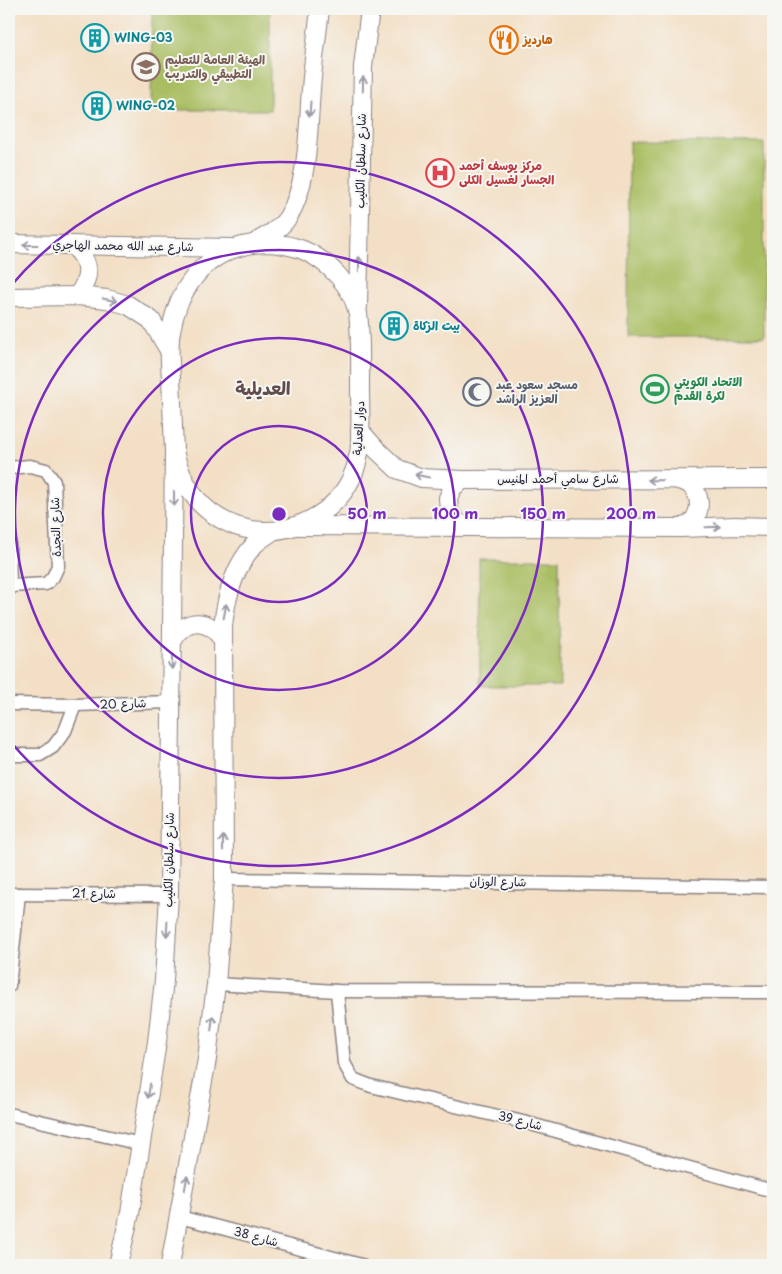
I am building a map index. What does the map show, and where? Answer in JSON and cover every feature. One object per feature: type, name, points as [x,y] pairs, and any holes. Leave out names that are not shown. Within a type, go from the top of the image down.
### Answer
[{"type":"main road","points":[[245,246],[279,229],[294,206],[298,195],[306,158],[313,66],[320,9]]},
{"type":"main road","name":"شارع سلطان الكليب","points":[[358,313],[363,67],[370,9]]},
{"type":"main road","name":"دوار العدلية","points":[[270,243],[287,245],[303,250],[318,258],[332,269],[352,296],[358,313],[360,359],[359,456],[351,479],[338,499],[319,515],[297,526],[273,531],[242,528],[214,515],[192,494],[183,480],[177,466],[174,451],[169,350],[170,332],[179,301],[186,286],[208,263],[222,254],[245,246],[270,243]]},
{"type":"main road","name":"شارع عبد الله محمد الهاجري","points":[[9,244],[245,246]]},
{"type":"main road","points":[[72,244],[81,252],[87,269],[84,286],[77,296]]},
{"type":"main road","points":[[9,297],[77,296],[107,299],[128,305],[151,320],[169,350]]},
{"type":"main road","name":"شارع سامي أحمد المنيس","points":[[360,431],[397,469],[422,478],[463,480],[773,479]]},
{"type":"main road","name":"شارع سلطان الكليب","points":[[118,1265],[130,1213],[158,1042],[164,980],[169,894],[174,451]]},
{"type":"main road","points":[[463,480],[453,487],[448,498],[448,504],[449,510],[456,521],[466,527]]},
{"type":"main road","points":[[678,480],[689,484],[696,492],[699,503],[697,514],[691,523],[681,528]]},
{"type":"main road","points":[[297,526],[773,527]]},
{"type":"main road","points":[[170,1265],[208,1059],[216,984],[224,879],[224,610],[235,573],[255,544],[273,531]]},
{"type":"main road","points":[[173,640],[183,628],[190,624],[198,624],[206,625],[213,629],[223,641]]},
{"type":"street","name":"شارع النجدة","points":[[9,468],[30,466],[46,470],[54,482],[58,566],[53,577],[46,584],[10,588],[9,536]]},
{"type":"street","name":"شارع 20","points":[[9,704],[75,705],[172,702]]},
{"type":"street","points":[[9,755],[40,755],[53,748],[65,731],[75,705]]},
{"type":"street","name":"شارع الوزان","points":[[224,879],[773,887]]},
{"type":"street","name":"شارع 21","points":[[9,986],[14,894],[169,894]]},
{"type":"street","points":[[216,984],[337,991],[773,992]]},
{"type":"street","name":"شارع 39","points":[[337,991],[344,1063],[353,1079],[371,1086],[527,1123],[773,1192]]},
{"type":"street","points":[[9,1114],[141,1144]]},
{"type":"street","name":"شارع 38","points":[[180,1217],[362,1265]]},
{"type":"green space","points":[[152,9],[270,9],[270,110],[151,110]]},
{"type":"green space","points":[[629,142],[764,143],[764,337],[628,337]]},
{"type":"green space","points":[[479,559],[559,559],[560,686],[480,686]]},
{"type":"place","name":"WING-03","points":[[95,38]]},
{"type":"place","name":"هارديز","points":[[504,40]]},
{"type":"place","name":"الهيئة العامة للتعليم التطبيقي والتدريب","points":[[146,67]]},
{"type":"place","name":"WING-02","points":[[97,106]]},
{"type":"place","name":"مركز يوسف أحمد الجسار لغسيل الكلى","points":[[440,173]]},
{"type":"place","name":"بيت الزكاة","points":[[394,326]]},
{"type":"place","name":"الاتحاد الكويتي لكرة القدم","points":[[655,389]]},
{"type":"place","name":"مسجد سعود عبد العزيز الراشد","points":[[477,392]]},
{"type":"district","name":"العديلية","points":[[263,389]]}]
